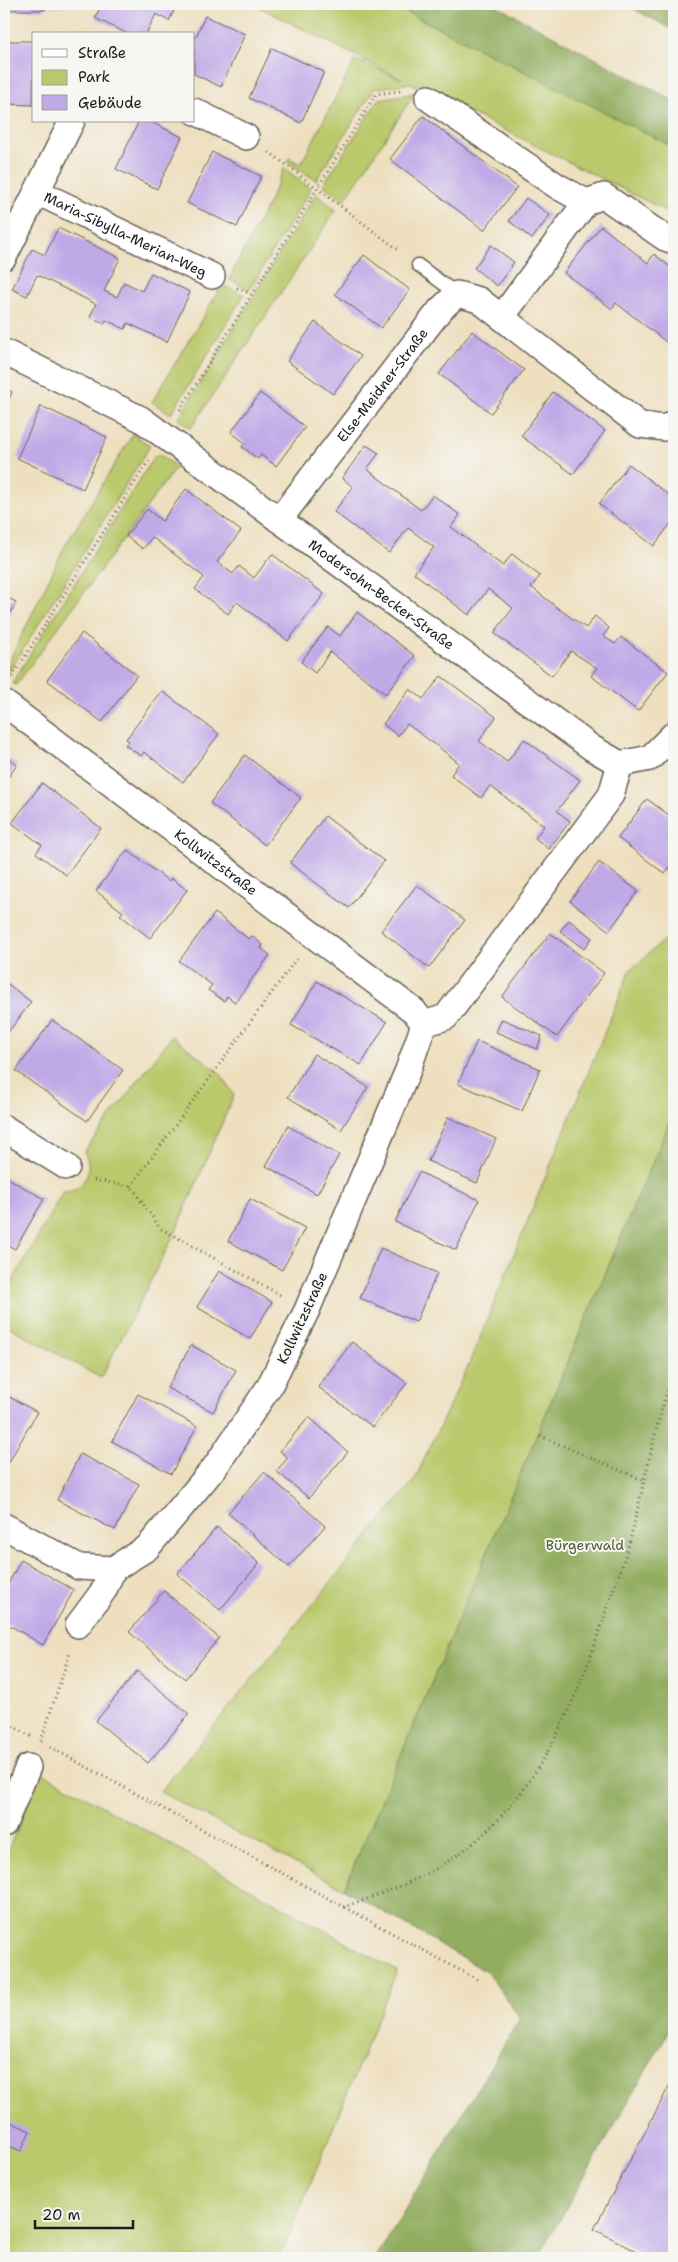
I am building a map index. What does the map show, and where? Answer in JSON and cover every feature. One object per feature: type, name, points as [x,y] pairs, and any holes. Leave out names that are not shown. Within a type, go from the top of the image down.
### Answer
[{"type":"street","points":[[428,98],[557,186],[586,202]]},
{"type":"street","points":[[195,111],[246,136]]},
{"type":"street","name":"Maria-Sibylla-Merian-Weg","points":[[4,257],[72,122]]},
{"type":"street","name":"Maria-Sibylla-Merian-Weg","points":[[37,192],[212,276]]},
{"type":"street","points":[[502,317],[586,202],[604,196],[666,238],[674,241]]},
{"type":"street","points":[[457,294],[479,300],[640,425],[665,428],[674,423]]},
{"type":"street","name":"Else-Meidner-Straße","points":[[279,520],[440,310],[457,294]]},
{"type":"street","name":"Modersohn-Becker-Straße","points":[[4,352],[141,419],[592,748],[620,764]]},
{"type":"street","name":"Kollwitzstraße","points":[[6,692],[313,935],[414,1011],[424,1024],[408,1070],[306,1310],[269,1387],[215,1467],[146,1548],[113,1569]]},
{"type":"street","points":[[424,1024],[446,1017],[611,795],[620,764],[650,758],[674,734]]},
{"type":"street","points":[[4,1128],[68,1167]]},
{"type":"street","points":[[4,1526],[79,1567],[113,1569],[104,1590],[78,1625]]},
{"type":"street","points":[[4,1824],[28,1767]]},
{"type":"lane","points":[[418,265],[457,294]]},
{"type":"path","points":[[6,692],[376,94],[413,89],[428,98]]},
{"type":"path","points":[[291,167],[418,265]]},
{"type":"path","points":[[131,1186],[313,935]]},
{"type":"path","points":[[68,1167],[88,1179],[131,1186],[160,1228],[306,1310]]},
{"type":"path","points":[[343,1906],[398,1889],[448,1862],[490,1828],[522,1792],[553,1745],[589,1664],[630,1539],[665,1396],[674,1371]]},
{"type":"path","points":[[540,1436],[645,1481]]},
{"type":"path","points":[[28,1767],[40,1741],[78,1625]]},
{"type":"path","points":[[4,1721],[480,1981]]},
{"type":"green space","points":[[253,4],[391,4],[671,145],[674,142],[674,215],[411,83],[374,89],[316,180],[287,162],[289,158],[301,164],[355,60],[402,79]]},
{"type":"green space","points":[[391,4],[494,4],[674,101],[674,142],[671,146]]},
{"type":"green space","points":[[624,4],[674,4],[674,30]]},
{"type":"green space","points":[[415,93],[344,201],[323,185],[379,99]]},
{"type":"green space","points":[[284,168],[311,189],[249,290],[229,279],[272,196]]},
{"type":"green space","points":[[316,194],[336,210],[191,428],[178,419]]},
{"type":"green space","points":[[222,285],[244,295],[171,414],[152,402]]},
{"type":"green space","points":[[133,434],[150,446],[5,678],[4,672],[66,544]]},
{"type":"green space","points":[[159,454],[176,467],[16,685],[12,683],[154,457]]},
{"type":"green space","points":[[674,931],[674,1112],[344,1889],[160,1792],[415,1479],[470,1362],[630,970]]},
{"type":"green space","points":[[172,1036],[220,1073],[234,1095],[176,1231],[101,1378],[4,1324],[4,1297],[63,1191],[77,1188],[86,1178],[88,1165],[84,1152]]},
{"type":"green space","name":"Bürgerwald","points":[[674,1112],[674,2022],[541,2252],[551,2258],[376,2258],[520,2018],[487,1972],[344,1889]]},
{"type":"green space","points":[[41,1772],[397,1971],[280,2258],[4,2258],[4,1860]]},
{"type":"building","points":[[9,4],[63,4],[63,7],[45,6],[45,10],[9,10]]},
{"type":"building","points":[[102,4],[177,4],[169,21],[156,14],[147,32],[124,32],[95,18]]},
{"type":"building","points":[[205,16],[245,34],[221,87],[195,74],[195,39]]},
{"type":"building","points":[[4,41],[32,41],[32,105],[4,104]]},
{"type":"building","points":[[272,48],[324,72],[301,123],[249,98]]},
{"type":"building","points":[[423,116],[517,187],[484,230],[390,159]]},
{"type":"building","points":[[139,122],[151,122],[182,137],[157,189],[116,169]]},
{"type":"building","points":[[212,152],[261,176],[237,227],[187,203]]},
{"type":"building","points":[[526,198],[550,215],[532,239],[509,221]]},
{"type":"building","points":[[601,226],[648,263],[654,254],[674,270],[674,348],[616,303],[612,309],[564,273]]},
{"type":"building","points":[[58,228],[120,258],[104,291],[117,297],[124,282],[142,291],[151,273],[190,292],[167,342],[128,323],[125,329],[106,320],[104,323],[90,317],[96,304],[37,275],[27,296],[12,289],[32,249],[45,255]]},
{"type":"building","points":[[491,245],[514,262],[497,286],[474,268]]},
{"type":"building","points":[[364,255],[410,290],[381,328],[335,294]]},
{"type":"building","points":[[315,322],[361,356],[333,394],[287,361]]},
{"type":"building","points":[[472,331],[524,370],[491,413],[439,374]]},
{"type":"building","points":[[4,388],[12,392],[4,411]]},
{"type":"building","points":[[553,392],[605,431],[573,474],[521,436]]},
{"type":"building","points":[[260,393],[305,427],[276,466],[261,455],[258,459],[242,447],[245,443],[231,432]]},
{"type":"building","points":[[41,406],[107,437],[83,489],[17,458]]},
{"type":"building","points":[[366,445],[379,453],[367,469],[394,490],[421,510],[433,495],[460,515],[451,527],[503,566],[512,554],[540,576],[531,587],[559,609],[586,628],[595,616],[609,628],[603,636],[615,644],[621,637],[668,672],[638,711],[591,676],[597,668],[571,651],[552,676],[494,633],[513,608],[488,589],[469,615],[414,573],[434,547],[408,528],[389,553],[334,512],[353,487],[342,478]]},
{"type":"building","points":[[629,464],[674,499],[674,519],[654,546],[599,504]]},
{"type":"building","points":[[186,489],[241,531],[217,562],[233,574],[239,566],[254,578],[272,554],[324,594],[288,641],[237,602],[228,614],[195,589],[204,577],[152,537],[143,549],[126,536],[147,509],[162,521]]},
{"type":"building","points":[[4,596],[16,602],[4,626]]},
{"type":"building","points":[[357,612],[415,656],[386,694],[330,652],[315,673],[301,662],[328,627],[340,636]]},
{"type":"building","points":[[82,633],[137,675],[102,722],[47,680]]},
{"type":"building","points":[[441,676],[496,717],[479,741],[507,762],[524,739],[580,780],[557,811],[570,821],[549,849],[535,838],[544,826],[490,786],[481,798],[451,775],[459,763],[407,724],[398,736],[383,724],[410,689],[423,699]]},
{"type":"building","points":[[162,691],[219,734],[183,782],[144,752],[141,756],[125,745],[129,741],[126,739]]},
{"type":"building","points":[[4,755],[17,765],[4,783]]},
{"type":"building","points":[[245,755],[301,798],[265,845],[210,803]]},
{"type":"building","points":[[42,783],[101,828],[66,875],[36,853],[42,845],[12,823]]},
{"type":"building","points":[[647,799],[674,819],[674,861],[665,874],[618,838]]},
{"type":"building","points":[[325,816],[384,861],[349,908],[290,863]]},
{"type":"building","points":[[127,850],[169,881],[171,878],[187,890],[150,938],[120,915],[123,912],[96,891]]},
{"type":"building","points":[[599,862],[638,891],[609,931],[570,901]]},
{"type":"building","points":[[417,885],[465,920],[429,968],[381,931]]},
{"type":"building","points":[[215,913],[249,939],[252,936],[263,945],[261,948],[270,955],[235,1002],[227,996],[224,1001],[208,990],[212,985],[179,961]]},
{"type":"building","points":[[569,920],[592,938],[584,949],[560,931]]},
{"type":"building","points":[[550,933],[604,973],[557,1037],[502,997]]},
{"type":"building","points":[[4,981],[31,1002],[4,1038]]},
{"type":"building","points":[[317,981],[387,1022],[361,1065],[291,1025]]},
{"type":"building","points":[[502,1019],[542,1036],[537,1049],[496,1032]]},
{"type":"building","points":[[52,1020],[123,1070],[87,1121],[16,1071]]},
{"type":"building","points":[[477,1041],[540,1069],[522,1111],[458,1084]]},
{"type":"building","points":[[314,1054],[368,1087],[341,1130],[288,1097]]},
{"type":"building","points":[[448,1117],[496,1139],[477,1183],[428,1161]]},
{"type":"building","points":[[288,1126],[339,1155],[317,1194],[266,1166]]},
{"type":"building","points":[[419,1172],[479,1200],[456,1250],[395,1222]]},
{"type":"building","points":[[4,1176],[44,1199],[15,1249],[4,1243]]},
{"type":"building","points":[[250,1199],[305,1228],[282,1270],[228,1241]]},
{"type":"building","points":[[381,1248],[437,1273],[416,1322],[360,1298]]},
{"type":"building","points":[[219,1271],[272,1302],[250,1339],[197,1307]]},
{"type":"building","points":[[352,1342],[407,1383],[373,1427],[318,1387]]},
{"type":"building","points":[[191,1345],[236,1370],[213,1412],[167,1388]]},
{"type":"building","points":[[4,1394],[37,1412],[4,1471]]},
{"type":"building","points":[[138,1394],[197,1426],[171,1474],[112,1441]]},
{"type":"building","points":[[309,1417],[348,1452],[309,1498],[276,1471],[288,1458],[280,1451]]},
{"type":"building","points":[[80,1454],[139,1484],[115,1530],[57,1500]]},
{"type":"building","points":[[264,1472],[325,1526],[289,1567],[228,1513]]},
{"type":"building","points":[[217,1527],[259,1563],[220,1610],[177,1574]]},
{"type":"building","points":[[21,1560],[74,1590],[43,1645],[4,1622],[4,1591]]},
{"type":"building","points":[[164,1591],[219,1638],[185,1679],[129,1632]]},
{"type":"building","points":[[137,1671],[189,1714],[148,1763],[96,1721]]},
{"type":"building","points":[[674,2077],[674,2258],[649,2258],[594,2229]]},
{"type":"building","points":[[4,2119],[30,2131],[21,2151],[4,2144]]}]
